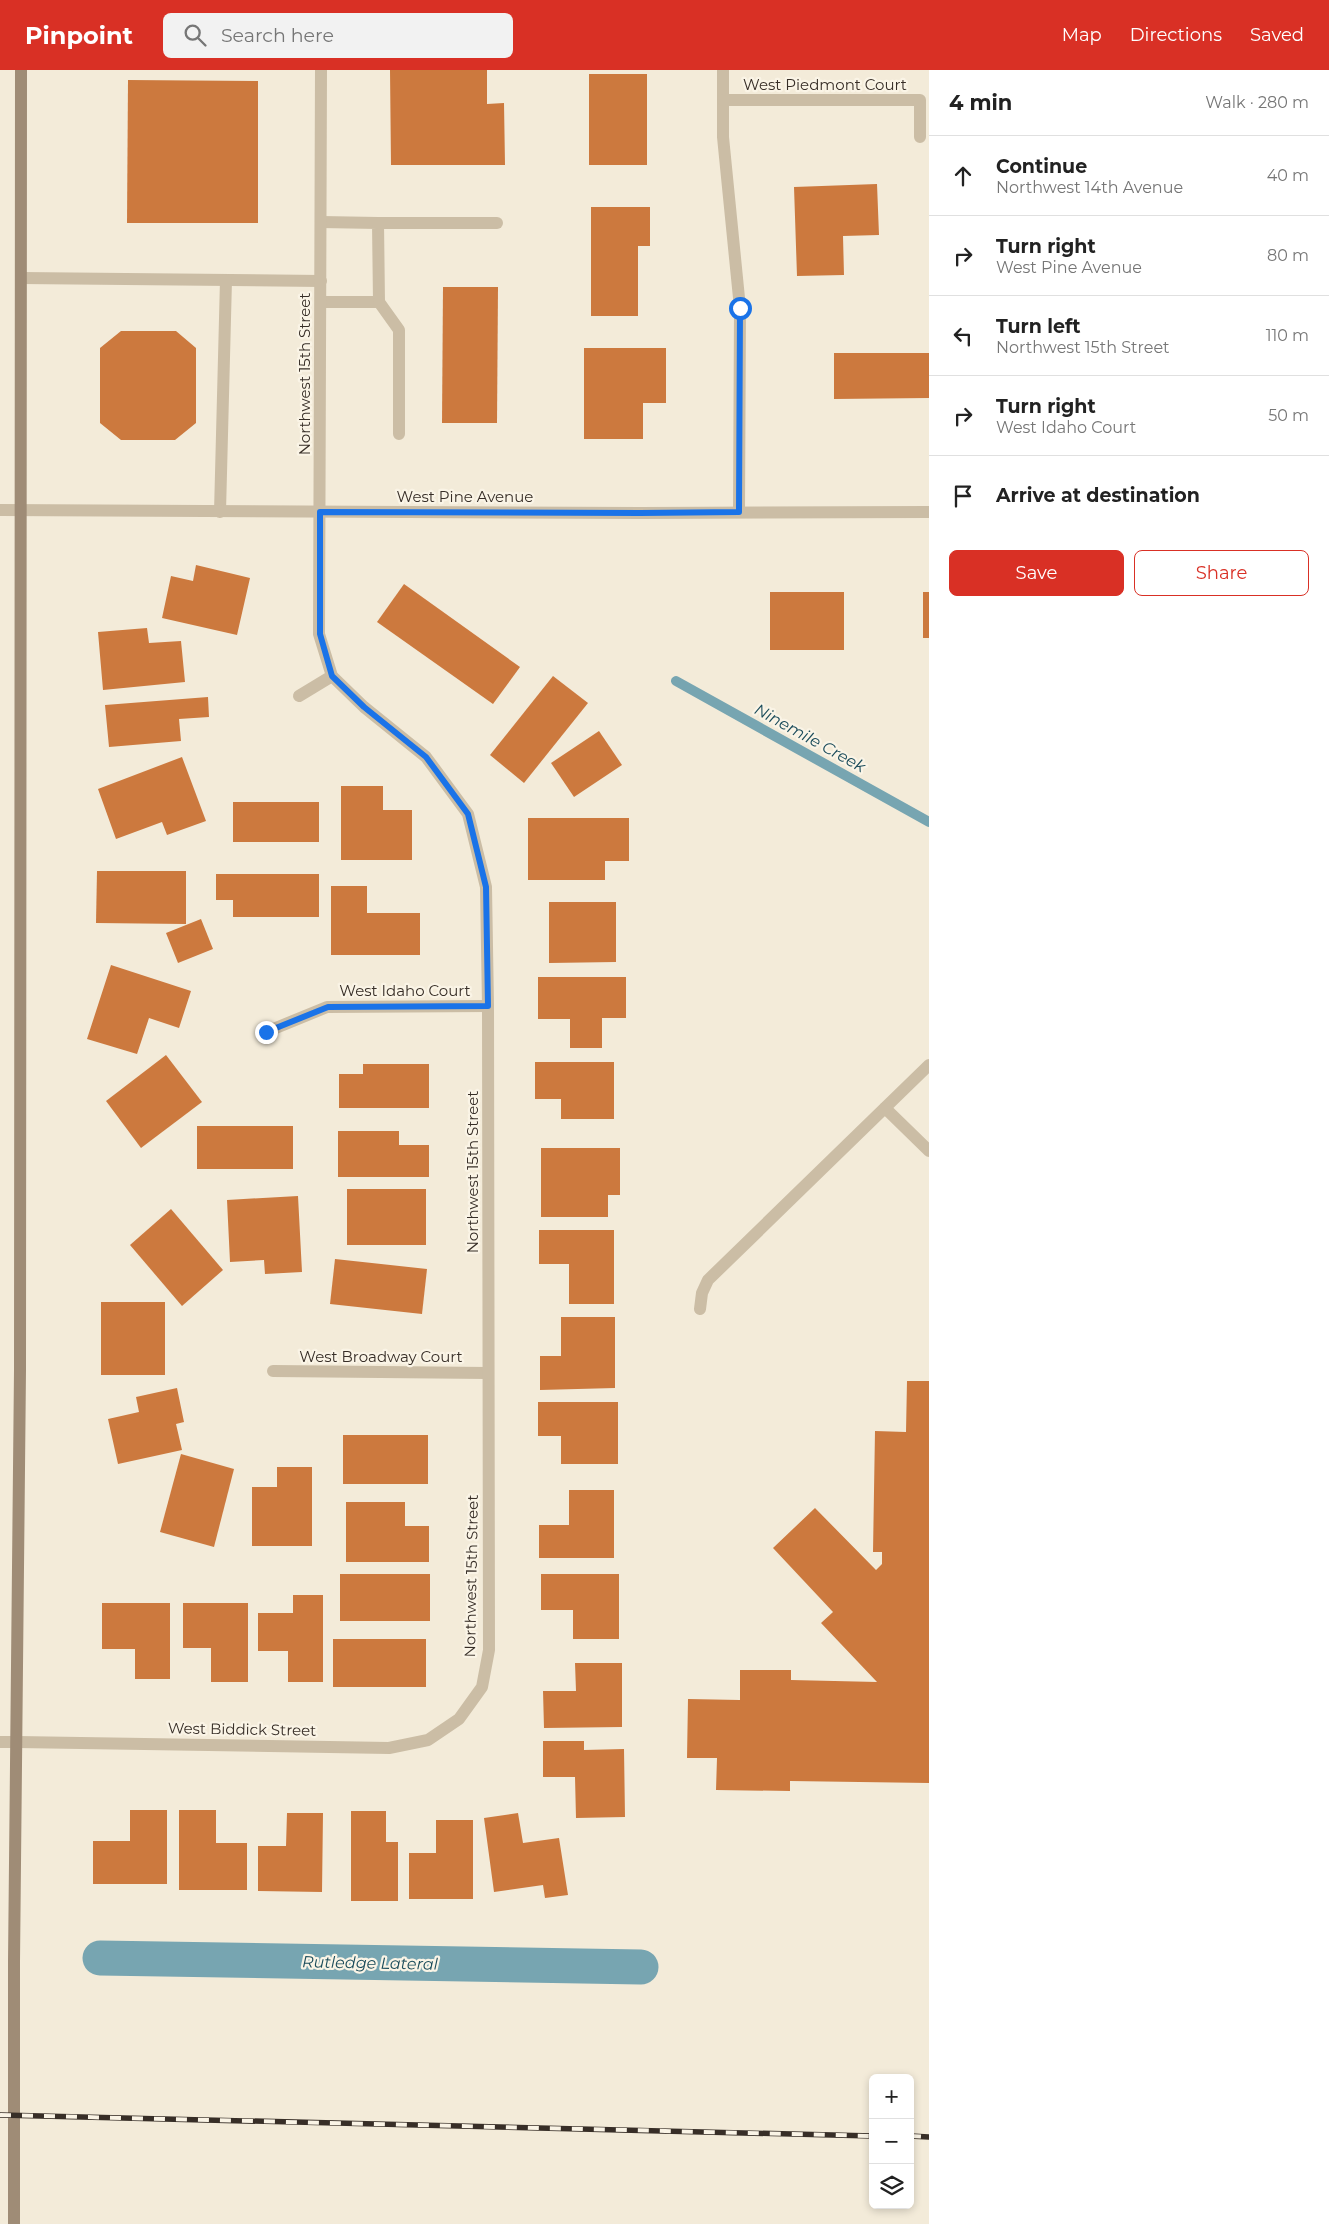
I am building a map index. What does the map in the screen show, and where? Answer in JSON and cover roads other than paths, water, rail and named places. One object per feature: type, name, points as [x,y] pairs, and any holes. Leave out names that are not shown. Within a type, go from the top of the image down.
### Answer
[{"type":"main road","points":[[14,2224],[14,1962],[20,1370],[22,70]]},
{"type":"street","name":"Northwest 15th Street","points":[[322,70],[320,634],[332,676],[364,707],[426,757],[468,814],[486,887],[488,1006],[489,1650],[482,1687],[459,1719]]},
{"type":"street","points":[[723,70],[723,138],[740,308],[739,512]]},
{"type":"street","name":"West Piedmont Court","points":[[723,100],[920,100],[920,138]]},
{"type":"street","points":[[321,222],[497,223]]},
{"type":"street","points":[[378,223],[379,302],[398,330],[398,434]]},
{"type":"street","points":[[21,278],[321,281]]},
{"type":"street","points":[[220,512],[226,280]]},
{"type":"street","points":[[321,302],[379,302]]},
{"type":"street","name":"West Pine Avenue","points":[[0,510],[640,513],[929,512]]},
{"type":"street","points":[[299,696],[332,676]]},
{"type":"street","name":"West Idaho Court","points":[[266,1032],[328,1007],[488,1006]]},
{"type":"street","points":[[700,1309],[702,1293],[708,1280],[929,1065]]},
{"type":"street","points":[[885,1108],[929,1151]]},
{"type":"street","name":"West Broadway Court","points":[[273,1372],[488,1373]]},
{"type":"street","name":"West Biddick Street","points":[[0,1742],[388,1748],[428,1740],[459,1719]]},
{"type":"waterway","name":"Ninemile Creek","points":[[676,681],[929,822]]},
{"type":"waterway","name":"Rutledge Lateral","points":[[100,1958],[641,1967]]},
{"type":"railway","points":[[0,2115],[869,2136]]},
{"type":"railway","points":[[914,2136],[929,2137]]}]
